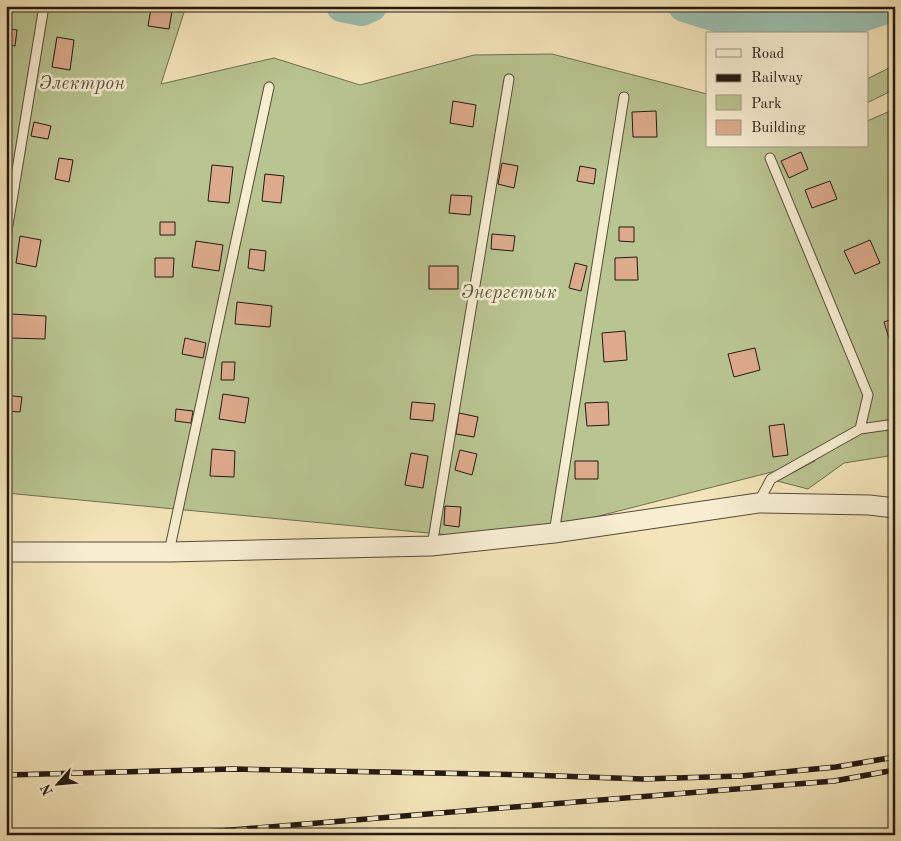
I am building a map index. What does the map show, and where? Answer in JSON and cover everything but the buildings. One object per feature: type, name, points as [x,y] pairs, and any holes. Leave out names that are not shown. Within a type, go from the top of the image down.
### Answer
[{"type":"street","points":[[6,552],[169,552],[432,546],[554,533],[758,503],[869,505],[895,508]]},
{"type":"lane","points":[[6,236],[44,6]]},
{"type":"lane","points":[[432,546],[509,79]]},
{"type":"lane","points":[[169,552],[269,88]]},
{"type":"lane","points":[[554,533],[624,97]]},
{"type":"lane","points":[[770,158],[868,395],[860,429]]},
{"type":"lane","points":[[758,503],[771,480],[860,429],[895,424]]},
{"type":"green space","name":"Энергетык","points":[[6,6],[186,6],[161,84],[274,58],[360,85],[474,55],[552,54],[706,94],[706,148],[868,148],[868,121],[895,109],[895,455],[844,463],[808,489],[777,481],[815,461],[591,518],[460,536],[6,493]]},
{"type":"green space","points":[[895,65],[895,89],[868,102],[868,78]]},
{"type":"waterway","points":[[342,6],[362,10],[371,6]]},
{"type":"waterway","points":[[684,6],[726,19],[795,28],[856,18],[891,6]]},
{"type":"railway","points":[[6,775],[233,769],[643,779],[741,776],[836,767],[895,757]]},
{"type":"railway","points":[[170,835],[834,781],[895,770]]},
{"type":"park label","name":"Электрон","points":[[82,82]]}]
